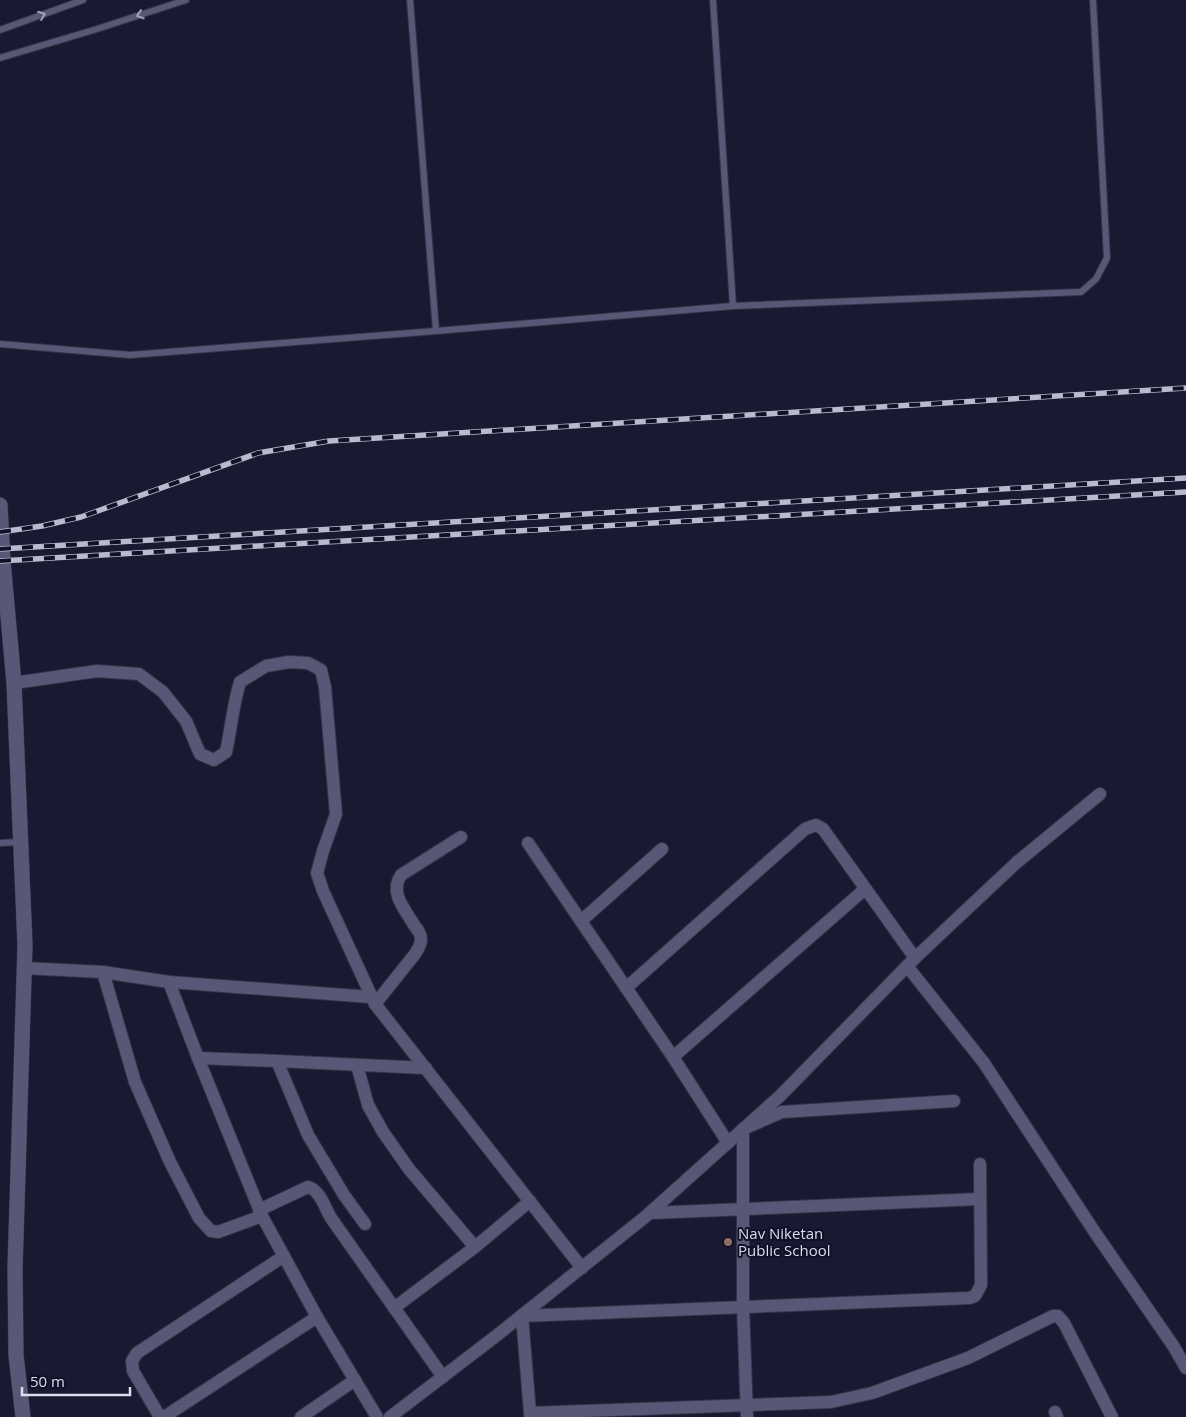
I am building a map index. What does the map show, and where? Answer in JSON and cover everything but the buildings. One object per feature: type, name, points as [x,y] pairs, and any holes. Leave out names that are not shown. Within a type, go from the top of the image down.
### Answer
[{"type":"main road","points":[[0,505],[14,683],[24,945],[15,1269],[16,1355],[22,1417]]},
{"type":"street","points":[[14,683],[97,671],[139,674],[163,692],[186,721],[200,754],[214,760],[226,752],[234,701],[240,682],[266,666],[288,662],[308,663],[321,670],[325,687],[336,814],[317,873],[323,891],[373,1000],[582,1268]]},
{"type":"street","points":[[390,1417],[522,1316],[650,1212],[780,1096],[911,962],[1016,862],[1100,794]]},
{"type":"street","points":[[626,988],[805,829],[816,825],[823,829],[866,888],[911,962],[984,1063],[1094,1231],[1174,1347],[1186,1368]]},
{"type":"street","points":[[373,1000],[420,946],[420,933],[400,902],[396,890],[397,881],[401,875],[461,837]]},
{"type":"street","points":[[528,842],[728,1143]]},
{"type":"street","points":[[581,920],[662,849]]},
{"type":"street","points":[[673,1058],[866,888]]},
{"type":"street","points":[[24,968],[103,972],[169,982],[373,1000]]},
{"type":"street","points":[[103,972],[135,1082],[170,1162],[199,1218],[210,1231],[218,1232],[260,1213],[308,1187],[312,1188],[317,1192],[331,1218],[443,1377]]},
{"type":"street","points":[[169,982],[260,1213],[317,1317],[377,1417]]},
{"type":"street","points":[[198,1058],[426,1068]]},
{"type":"street","points":[[277,1060],[308,1136],[344,1195],[365,1224]]},
{"type":"street","points":[[357,1065],[368,1105],[384,1132],[409,1169],[474,1246]]},
{"type":"street","points":[[743,1129],[782,1112],[954,1101]]},
{"type":"street","points":[[743,1129],[743,1306],[747,1411]]},
{"type":"street","points":[[522,1316],[969,1298],[975,1296],[980,1285],[980,1164]]},
{"type":"street","points":[[650,1212],[980,1199]]},
{"type":"street","points":[[394,1308],[530,1201]]},
{"type":"street","points":[[284,1256],[136,1353],[132,1361],[133,1371],[162,1417],[317,1317]]},
{"type":"street","points":[[522,1316],[530,1415],[747,1411],[831,1402],[872,1393],[968,1358],[1053,1316],[1058,1316],[1064,1322],[1112,1417]]},
{"type":"street","points":[[302,1417],[355,1380]]},
{"type":"lane","points":[[0,30],[83,0]]},
{"type":"lane","points":[[0,58],[186,0]]},
{"type":"lane","points":[[410,0],[436,331]]},
{"type":"lane","points":[[713,0],[733,306]]},
{"type":"lane","points":[[0,344],[130,355],[733,306],[1081,292],[1096,279],[1107,258],[1093,0]]},
{"type":"lane","points":[[0,843],[20,842]]},
{"type":"railway","points":[[0,532],[42,526],[81,517],[258,453],[329,441],[1186,388]]},
{"type":"railway","points":[[0,549],[1186,478]]},
{"type":"railway","points":[[0,561],[1186,492]]},
{"type":"place","name":"Nav Niketan Public School","points":[[728,1242]]}]
